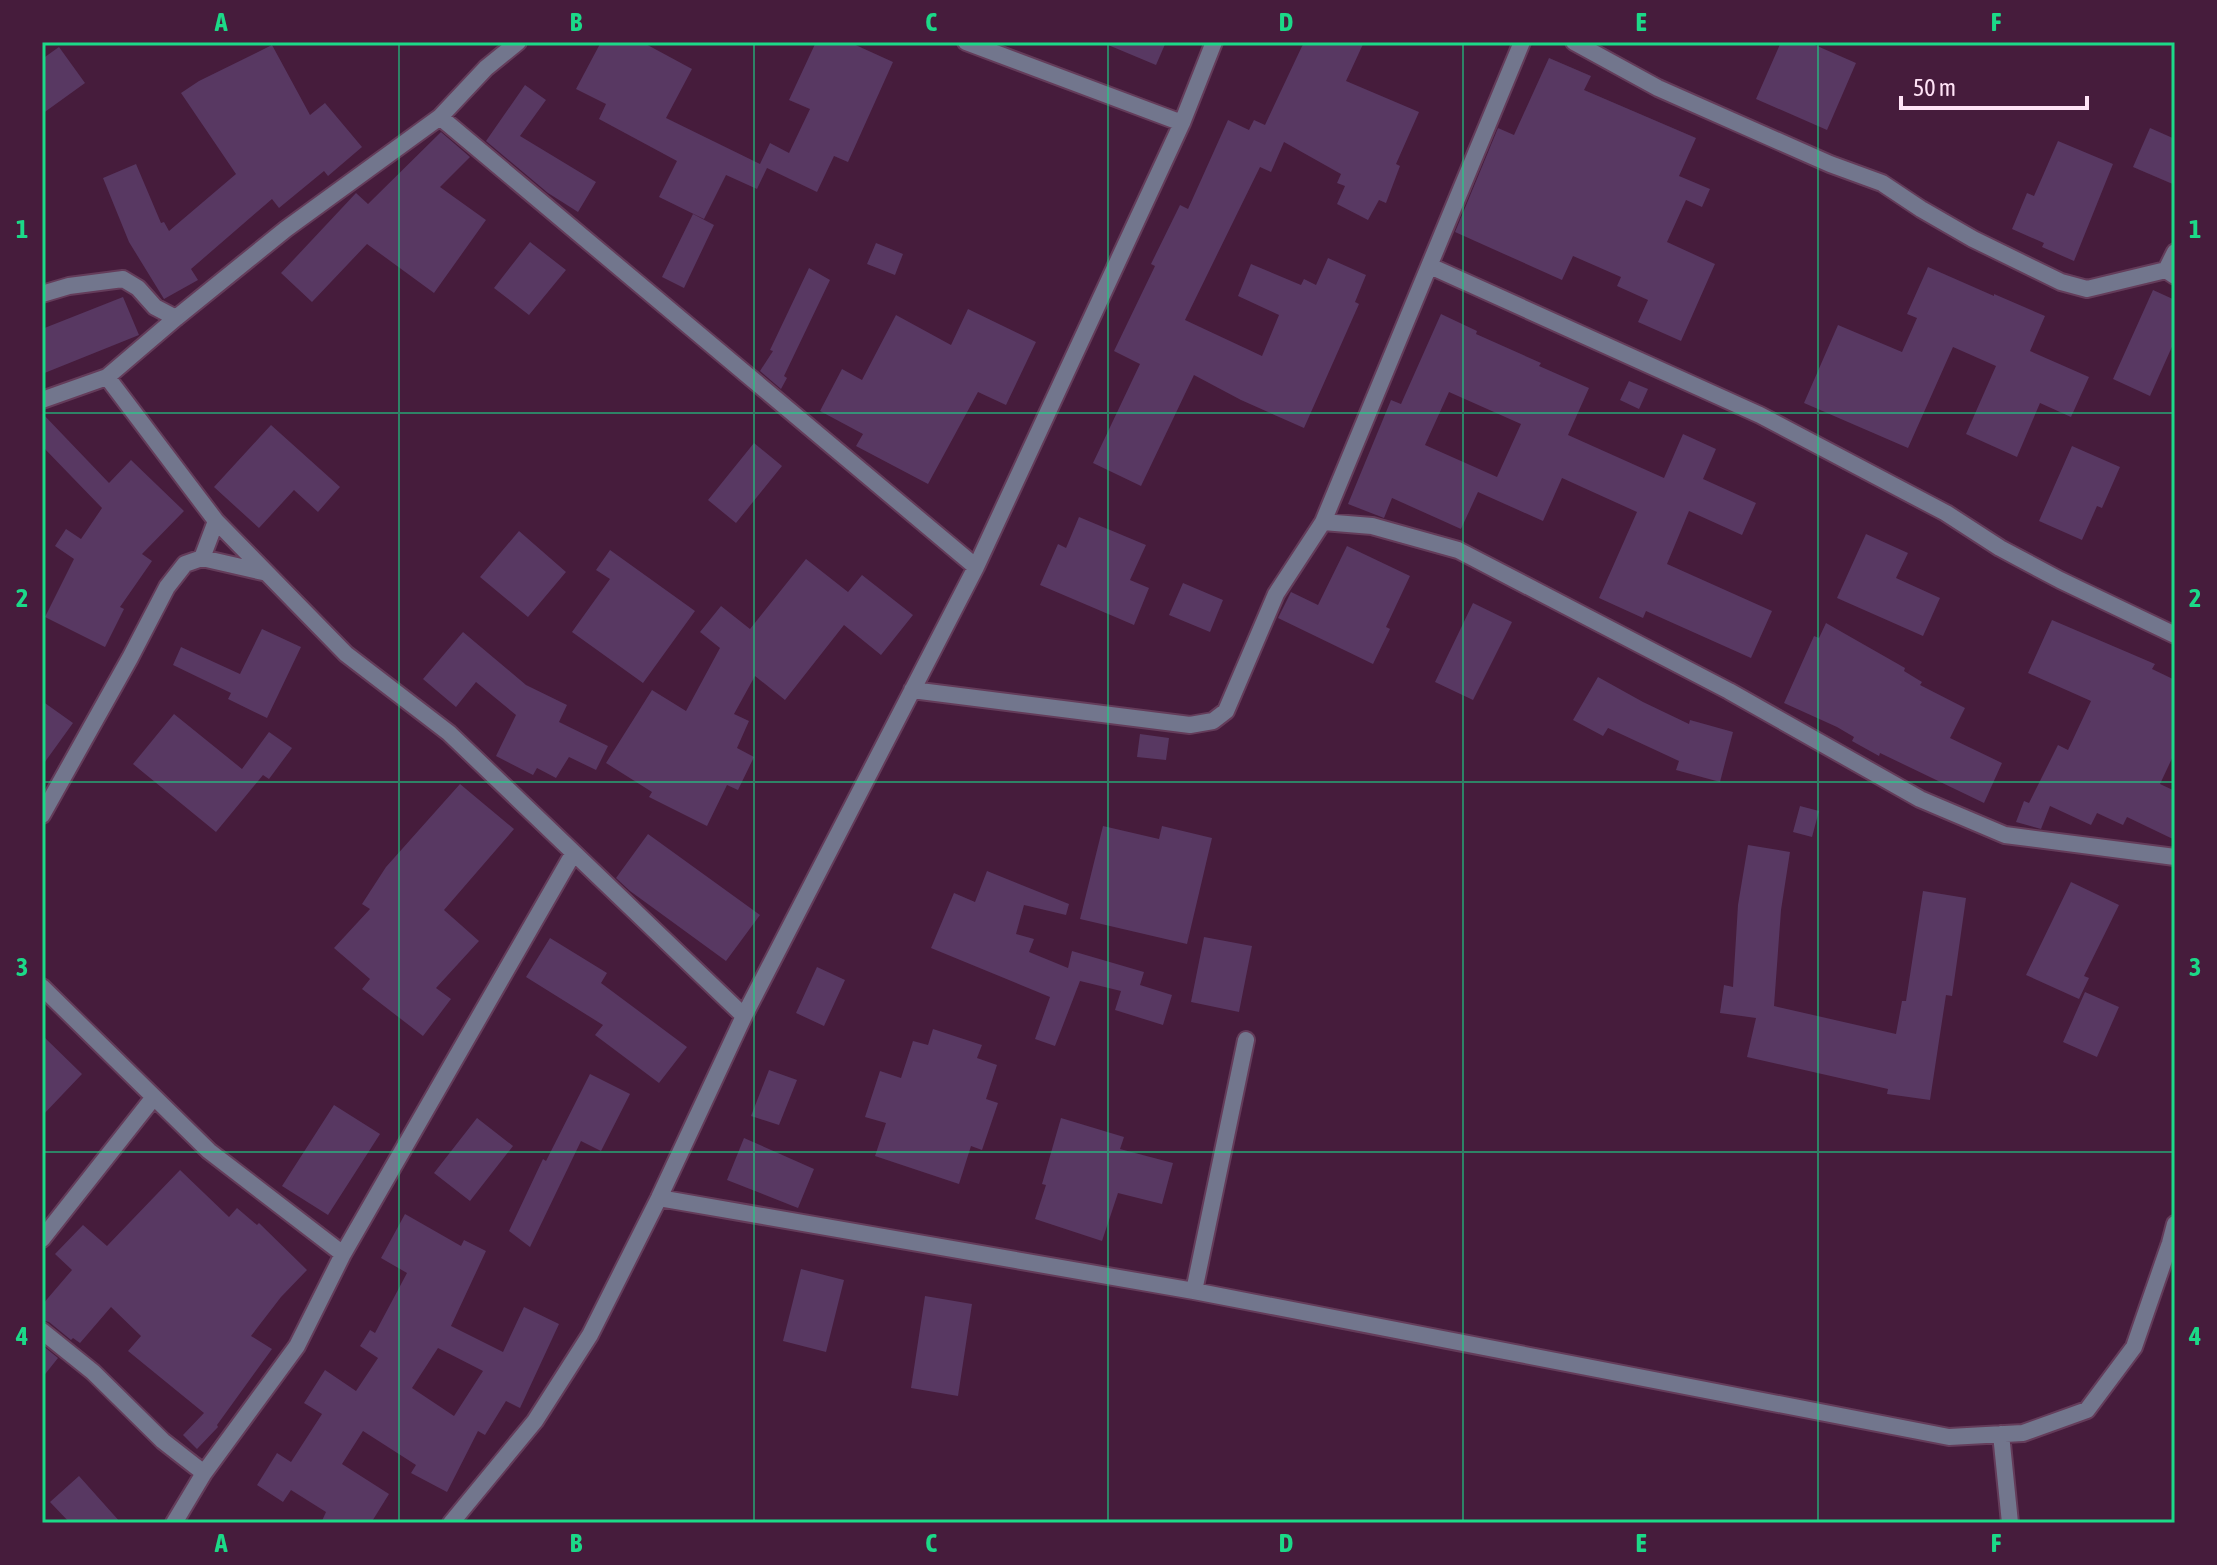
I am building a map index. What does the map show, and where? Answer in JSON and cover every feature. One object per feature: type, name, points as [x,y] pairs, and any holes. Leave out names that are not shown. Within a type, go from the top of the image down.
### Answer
[{"type":"street","points":[[42,400],[107,377],[286,229],[440,117],[486,68],[518,42]]},
{"type":"street","points":[[966,42],[1182,123]]},
{"type":"street","points":[[451,1523],[535,1421],[590,1335],[659,1198],[744,1016],[976,567],[1182,123],[1214,42]]},
{"type":"street","points":[[912,690],[1190,725],[1213,721],[1226,711],[1276,594],[1323,522],[1522,42]]},
{"type":"street","points":[[1574,42],[1658,88],[1830,164],[1882,183],[1973,239],[2061,282],[2087,289],[2170,273],[2175,252]]},
{"type":"street","points":[[440,117],[976,567]]},
{"type":"street","points":[[1430,266],[1760,415],[1946,513],[2012,554],[2175,635]]},
{"type":"street","points":[[42,294],[69,286],[123,279],[138,288],[155,307],[176,318]]},
{"type":"street","points":[[107,377],[216,521],[265,573],[346,654],[449,733],[744,1016]]},
{"type":"street","points":[[202,558],[216,521]]},
{"type":"street","points":[[1323,522],[1372,526],[1458,550],[1729,691],[1920,799],[2005,835],[2175,857]]},
{"type":"street","points":[[42,815],[167,587],[185,564],[202,558],[265,573]]},
{"type":"street","points":[[174,1523],[204,1473],[297,1346],[343,1254],[573,854]]},
{"type":"street","points":[[42,987],[209,1151],[343,1254]]},
{"type":"street","points":[[1194,1291],[1246,1040]]},
{"type":"street","points":[[42,1239],[154,1097]]},
{"type":"street","points":[[659,1198],[1194,1291],[1949,1437],[2023,1433],[2087,1410],[2134,1347],[2175,1224]]},
{"type":"street","points":[[42,1331],[93,1372],[163,1441],[204,1473]]},
{"type":"street","points":[[2001,1434],[2010,1523]]},
{"type":"building","points":[[601,42],[642,42],[692,69],[666,118],[760,164],[770,143],[789,153],[810,109],[789,100],[816,42],[849,42],[893,62],[848,162],[834,156],[817,192],[767,168],[757,189],[726,175],[704,219],[659,197],[677,161],[599,119],[606,104],[576,89]]},
{"type":"building","points":[[1101,42],[1166,42],[1156,65]]},
{"type":"building","points":[[1304,42],[1364,42],[1346,81],[1419,112],[1396,164],[1400,166],[1386,203],[1379,200],[1368,220],[1337,204],[1345,186],[1337,183],[1341,174],[1284,142],[1271,172],[1260,167],[1185,320],[1262,356],[1279,315],[1238,296],[1251,264],[1301,285],[1304,279],[1316,285],[1328,258],[1366,275],[1355,302],[1359,304],[1304,428],[1194,375],[1141,486],[1093,463],[1140,364],[1114,351],[1180,205],[1188,209],[1228,120],[1249,130],[1254,120],[1265,125]]},
{"type":"building","points":[[1781,42],[1808,42],[1856,63],[1827,130],[1756,99]]},
{"type":"building","points":[[272,45],[310,115],[325,103],[362,147],[328,176],[324,171],[279,208],[272,199],[191,269],[198,280],[164,299],[129,242],[103,178],[136,164],[161,223],[164,222],[169,231],[236,174],[181,93]]},
{"type":"building","points":[[59,47],[85,83],[42,114],[42,59]]},
{"type":"building","points":[[1549,58],[1591,76],[1584,90],[1696,138],[1679,176],[1710,189],[1702,207],[1686,200],[1667,242],[1715,264],[1681,341],[1638,322],[1648,300],[1617,286],[1621,277],[1573,256],[1562,280],[1455,232],[1498,128],[1514,135]]},
{"type":"building","points":[[525,85],[546,100],[520,136],[596,182],[578,212],[548,193],[486,141]]},
{"type":"building","points":[[2150,128],[2175,139],[2175,185],[2133,167]]},
{"type":"building","points":[[441,132],[470,157],[440,187],[486,220],[434,293],[367,244],[312,302],[281,273],[356,193],[368,204]]},
{"type":"building","points":[[2058,141],[2113,164],[2074,261],[2012,229],[2027,193],[2034,196]]},
{"type":"building","points":[[693,214],[714,225],[684,288],[662,277]]},
{"type":"building","points":[[530,242],[566,270],[529,315],[494,288]]},
{"type":"building","points":[[876,243],[903,254],[895,275],[867,264]]},
{"type":"building","points":[[1928,267],[2045,316],[2030,351],[2089,377],[2071,417],[2040,403],[2017,457],[1966,434],[1996,366],[1953,347],[1908,448],[1804,403],[1838,325],[1902,352],[1917,318],[1907,314]]},
{"type":"building","points":[[809,268],[830,280],[784,376],[787,378],[781,389],[760,371],[773,351],[770,350]]},
{"type":"building","points":[[2153,290],[2175,300],[2175,340],[2150,396],[2113,379]]},
{"type":"building","points":[[123,297],[139,335],[42,374],[42,329]]},
{"type":"building","points":[[968,309],[1036,342],[1006,405],[978,392],[928,484],[856,446],[863,434],[820,411],[842,369],[862,380],[896,315],[951,345]]},
{"type":"building","points":[[1441,314],[1477,331],[1476,334],[1541,363],[1539,366],[1589,388],[1568,435],[1664,478],[1683,434],[1716,449],[1703,479],[1756,503],[1742,535],[1689,511],[1667,564],[1772,611],[1751,658],[1646,611],[1643,618],[1599,598],[1637,512],[1562,478],[1543,521],[1478,492],[1461,529],[1392,498],[1384,518],[1348,504],[1391,400],[1401,404]],"holes":[[[1449,392],[1521,424],[1497,477],[1425,445]]]},
{"type":"building","points":[[1629,381],[1648,389],[1639,409],[1620,400]]},
{"type":"building","points":[[42,413],[109,483],[131,460],[184,511],[142,554],[152,561],[120,607],[124,609],[105,647],[45,617],[74,559],[55,546],[66,529],[81,539],[102,508],[42,446]]},
{"type":"building","points":[[271,425],[340,487],[318,512],[294,490],[259,528],[214,487]]},
{"type":"building","points":[[754,443],[782,466],[736,523],[708,500]]},
{"type":"building","points":[[2072,446],[2120,467],[2102,508],[2097,506],[2082,540],[2039,521]]},
{"type":"building","points":[[1079,517],[1146,545],[1130,580],[1149,588],[1134,625],[1040,585],[1058,544],[1066,548]]},
{"type":"building","points":[[519,531],[566,572],[528,617],[480,577]]},
{"type":"building","points":[[1866,534],[1908,553],[1896,578],[1940,598],[1923,636],[1837,598]]},
{"type":"building","points":[[1347,546],[1410,576],[1373,664],[1278,618],[1291,592],[1318,605]]},
{"type":"building","points":[[610,550],[695,611],[643,683],[572,632],[610,579],[596,570]]},
{"type":"building","points":[[806,559],[848,592],[862,575],[913,615],[881,655],[844,625],[785,700],[755,676],[734,714],[749,721],[737,748],[754,757],[738,790],[727,785],[707,826],[649,797],[652,792],[606,763],[652,690],[686,711],[720,648],[700,632],[721,606],[750,629]]},
{"type":"building","points":[[1183,583],[1223,600],[1210,632],[1169,615]]},
{"type":"building","points":[[1473,603],[1512,622],[1473,700],[1435,682]]},
{"type":"building","points":[[2052,620],[2155,664],[2152,669],[2175,680],[2175,752],[2160,784],[2175,791],[2175,840],[2127,817],[2123,825],[2097,813],[2091,825],[2050,806],[2041,829],[2016,822],[2024,801],[2029,803],[2058,745],[2068,750],[2091,701],[2028,673]]},
{"type":"building","points":[[1826,623],[1905,668],[1904,671],[1922,682],[1920,685],[1965,708],[1950,738],[2002,763],[1984,803],[1880,753],[1879,756],[1852,741],[1854,737],[1837,727],[1784,703],[1814,636],[1819,638]]},
{"type":"building","points":[[262,629],[301,647],[267,718],[228,699],[231,693],[173,665],[181,647],[240,674]]},
{"type":"building","points":[[463,632],[526,685],[567,705],[559,722],[608,746],[596,770],[569,757],[556,778],[537,768],[533,775],[496,756],[516,715],[476,682],[456,707],[423,679]]},
{"type":"building","points":[[1598,677],[1689,724],[1690,720],[1733,732],[1720,782],[1676,770],[1679,761],[1608,728],[1603,736],[1573,720]]},
{"type":"building","points":[[42,701],[73,723],[42,766]]},
{"type":"building","points":[[174,714],[242,769],[269,732],[292,748],[269,779],[263,775],[216,832],[133,764]]},
{"type":"building","points":[[1140,734],[1169,738],[1166,760],[1137,757]]},
{"type":"building","points":[[460,784],[514,829],[444,910],[479,941],[436,988],[451,999],[423,1036],[362,989],[370,979],[334,948],[370,909],[362,904],[386,867]]},
{"type":"building","points":[[1800,806],[1819,811],[1812,837],[1793,832]]},
{"type":"building","points":[[1103,826],[1159,839],[1162,826],[1212,838],[1187,944],[1080,919]]},
{"type":"building","points":[[648,834],[760,915],[726,961],[616,878]]},
{"type":"building","points":[[1748,845],[1790,852],[1781,910],[1774,1006],[1896,1034],[1902,1001],[1906,1001],[1923,891],[1966,898],[1952,996],[1946,995],[1930,1100],[1887,1094],[1888,1089],[1747,1057],[1756,1018],[1720,1013],[1724,985],[1733,987],[1738,905]]},
{"type":"building","points":[[987,871],[1069,904],[1066,915],[1024,905],[1016,934],[1034,939],[1029,952],[1068,968],[1072,951],[1144,972],[1140,985],[1172,995],[1163,1025],[1115,1010],[1121,991],[1080,981],[1055,1046],[1035,1039],[1050,997],[931,948],[954,893],[975,902]]},
{"type":"building","points":[[2071,882],[2119,905],[2084,976],[2089,978],[2079,999],[2026,975]]},
{"type":"building","points":[[1204,937],[1252,946],[1239,1012],[1191,1002]]},
{"type":"building","points":[[550,938],[607,973],[601,983],[687,1047],[659,1083],[595,1035],[603,1025],[526,977]]},
{"type":"building","points":[[817,967],[845,980],[824,1026],[796,1013]]},
{"type":"building","points":[[2085,992],[2119,1007],[2097,1057],[2063,1042]]},
{"type":"building","points":[[933,1029],[982,1045],[977,1058],[997,1065],[986,1099],[998,1103],[982,1150],[971,1146],[959,1184],[875,1156],[886,1123],[865,1117],[880,1071],[901,1078],[913,1041],[928,1045]]},
{"type":"building","points":[[42,1035],[82,1074],[42,1116]]},
{"type":"building","points":[[769,1070],[797,1080],[779,1125],[751,1116]]},
{"type":"building","points":[[590,1074],[630,1094],[601,1151],[581,1141],[530,1247],[509,1231],[543,1159],[546,1161]]},
{"type":"building","points":[[334,1105],[380,1134],[328,1215],[282,1186]]},
{"type":"building","points":[[477,1118],[513,1146],[470,1201],[434,1173]]},
{"type":"building","points":[[1061,1118],[1124,1137],[1120,1149],[1173,1163],[1162,1204],[1118,1193],[1102,1241],[1035,1219]]},
{"type":"building","points":[[744,1138],[814,1169],[798,1208],[727,1180]]},
{"type":"building","points":[[180,1170],[229,1217],[237,1208],[257,1225],[259,1223],[307,1270],[251,1336],[272,1349],[218,1427],[197,1449],[183,1435],[204,1413],[128,1351],[141,1336],[111,1307],[80,1343],[42,1320],[42,1305],[72,1270],[55,1254],[83,1225],[107,1246]]},
{"type":"building","points":[[405,1214],[461,1246],[464,1240],[486,1251],[451,1326],[503,1352],[524,1307],[559,1324],[520,1408],[506,1401],[485,1435],[478,1431],[447,1492],[411,1473],[416,1465],[363,1431],[342,1464],[389,1494],[371,1523],[321,1523],[326,1512],[291,1490],[283,1502],[257,1485],[277,1453],[291,1462],[322,1414],[304,1403],[325,1370],[356,1391],[378,1358],[360,1346],[370,1330],[375,1333],[407,1273],[381,1258]],"holes":[[[438,1348],[483,1371],[454,1416],[412,1388]]]},
{"type":"building","points":[[801,1269],[844,1280],[826,1352],[783,1341]]},
{"type":"building","points":[[925,1296],[972,1304],[958,1396],[911,1388]]},
{"type":"building","points":[[42,1345],[58,1358],[42,1378]]},
{"type":"building","points":[[79,1476],[121,1523],[70,1523],[50,1502]]}]
